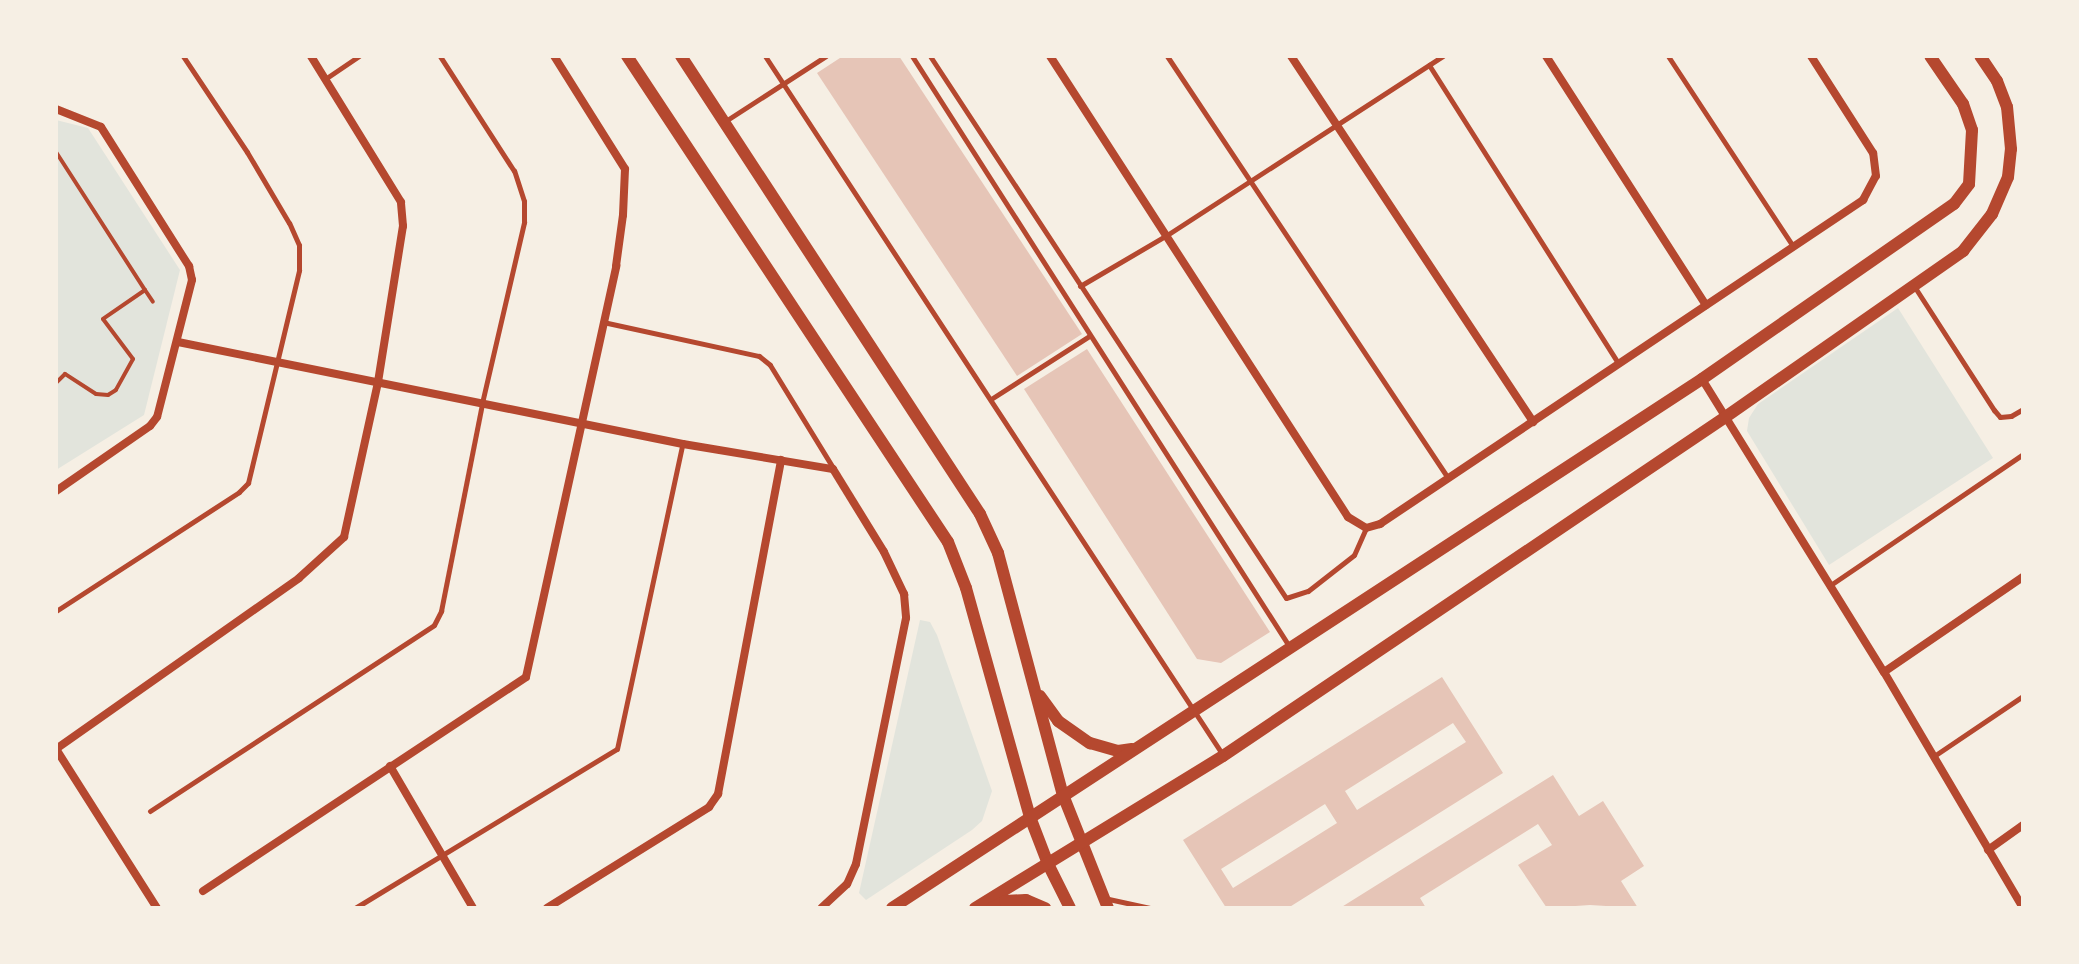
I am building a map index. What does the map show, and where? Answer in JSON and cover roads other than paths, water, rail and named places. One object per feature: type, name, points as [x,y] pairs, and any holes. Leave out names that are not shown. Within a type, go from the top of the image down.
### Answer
[{"type":"street","points":[[157,908],[56,749],[299,578],[344,537],[378,382],[403,226],[401,202],[311,56]]},
{"type":"street","points":[[203,891],[526,677],[603,322],[623,215],[625,169],[554,56]]},
{"type":"street","points":[[627,56],[690,147],[948,542],[966,588],[1030,817],[1048,864],[1070,908]]},
{"type":"street","points":[[681,56],[980,514],[998,553],[1063,795],[1106,903]]},
{"type":"street","points":[[1050,56],[1348,517],[1366,528],[1380,524],[1863,200],[1876,176],[1873,153],[1811,56]]},
{"type":"street","points":[[1291,56],[1533,422]]},
{"type":"street","points":[[1546,56],[1706,305]]},
{"type":"street","points":[[892,908],[1702,379],[1954,204],[1969,184],[1972,130],[1963,104],[1930,56]]},
{"type":"street","points":[[975,908],[1223,756],[1724,418],[1963,251],[1992,214],[2008,177],[2011,149],[2007,107],[1997,81],[1980,56]]},
{"type":"street","points":[[56,109],[101,127],[189,266],[192,280],[157,417],[150,426],[56,491]]},
{"type":"street","points":[[178,342],[683,444],[833,469],[884,552],[904,594],[906,618],[856,864],[847,884],[821,908]]},
{"type":"street","points":[[1702,379],[1884,672],[2023,908]]},
{"type":"street","points":[[547,908],[709,807],[718,794],[781,460]]},
{"type":"street","points":[[1884,672],[2023,577]]},
{"type":"street","points":[[1036,690],[1058,721],[1090,743],[1118,751],[1135,748]]},
{"type":"street","points":[[390,766],[473,908]]},
{"type":"street","points":[[1988,850],[2023,825]]},
{"type":"street","points":[[992,908],[1005,901],[1026,900],[1045,908]]},
{"type":"lane","points":[[56,611],[239,492],[248,483],[299,270],[299,245],[247,152],[183,56]]},
{"type":"lane","points":[[325,79],[359,56]]},
{"type":"lane","points":[[150,811],[434,625],[441,611],[482,403],[524,222],[524,201],[514,171],[440,56]]},
{"type":"lane","points":[[765,56],[1223,756]]},
{"type":"lane","points":[[722,123],[826,56]]},
{"type":"lane","points":[[912,56],[1289,647]]},
{"type":"lane","points":[[930,56],[1286,598],[1308,591],[1354,555],[1366,528]]},
{"type":"lane","points":[[1167,56],[1448,478]]},
{"type":"lane","points":[[1080,286],[1167,235],[1443,56]]},
{"type":"lane","points":[[1668,56],[1794,247]]},
{"type":"lane","points":[[1429,65],[1619,364]]},
{"type":"lane","points":[[1914,285],[2000,417],[2011,416],[2023,409]]},
{"type":"lane","points":[[603,322],[759,356],[770,365],[833,469]]},
{"type":"lane","points":[[991,399],[1089,336]]},
{"type":"lane","points":[[355,908],[617,749],[683,444]]},
{"type":"lane","points":[[1829,586],[2023,454]]},
{"type":"lane","points":[[1932,758],[2023,696]]},
{"type":"lane","points":[[1106,903],[1150,908]]}]
